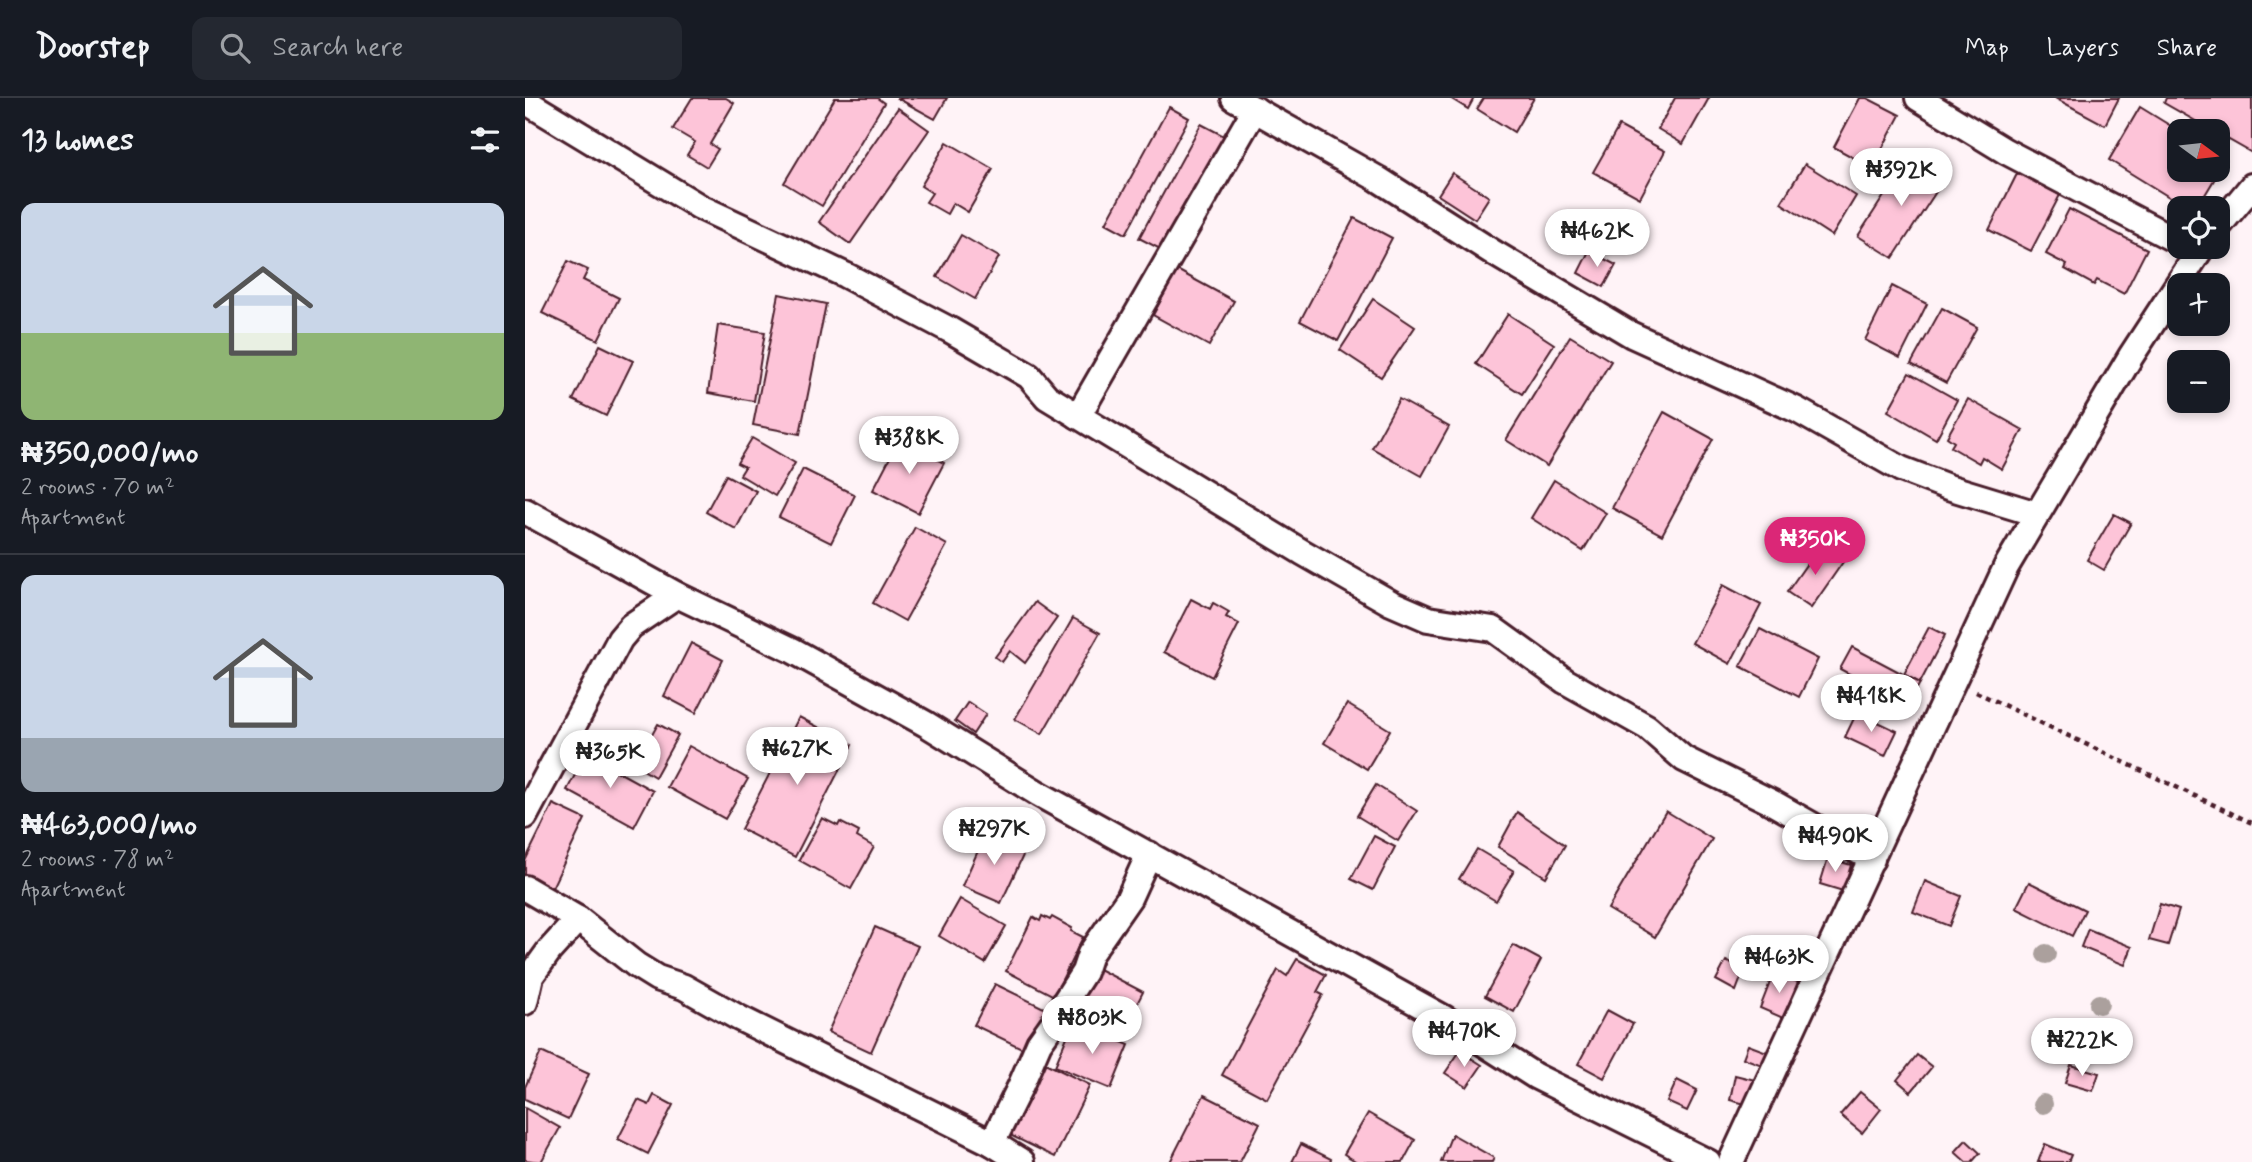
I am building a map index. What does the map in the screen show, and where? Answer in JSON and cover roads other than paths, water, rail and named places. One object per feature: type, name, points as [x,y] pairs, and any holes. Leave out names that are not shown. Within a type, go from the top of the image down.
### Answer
[{"type":"street","points":[[1918,98],[2005,151],[2167,234]]},
{"type":"street","points":[[525,101],[700,207],[845,275],[950,330],[1029,376],[1047,397],[1391,603],[1428,620],[1493,629],[1566,681],[1647,727],[1684,759],[1773,803],[1872,859]]},
{"type":"street","points":[[1078,416],[1244,104],[1378,179],[1494,253],[1632,335],[1797,410],[1901,469],[1948,487],[2037,514]]},
{"type":"street","points":[[2230,212],[2252,186]]},
{"type":"street","points":[[1731,1162],[2006,567],[2185,259]]},
{"type":"street","points":[[525,512],[677,595],[792,650],[926,724],[1039,794],[1444,1018],[1535,1076],[1708,1162]]},
{"type":"street","points":[[525,817],[620,639],[632,626],[677,595]]},
{"type":"street","points":[[992,1143],[1039,1043],[1063,1009],[1084,972],[1090,954],[1129,898],[1149,854]]},
{"type":"street","points":[[525,888],[578,919],[636,965],[657,978],[684,987],[739,1018],[992,1143],[1022,1162]]},
{"type":"street","points":[[525,1002],[531,976],[578,919]]}]
